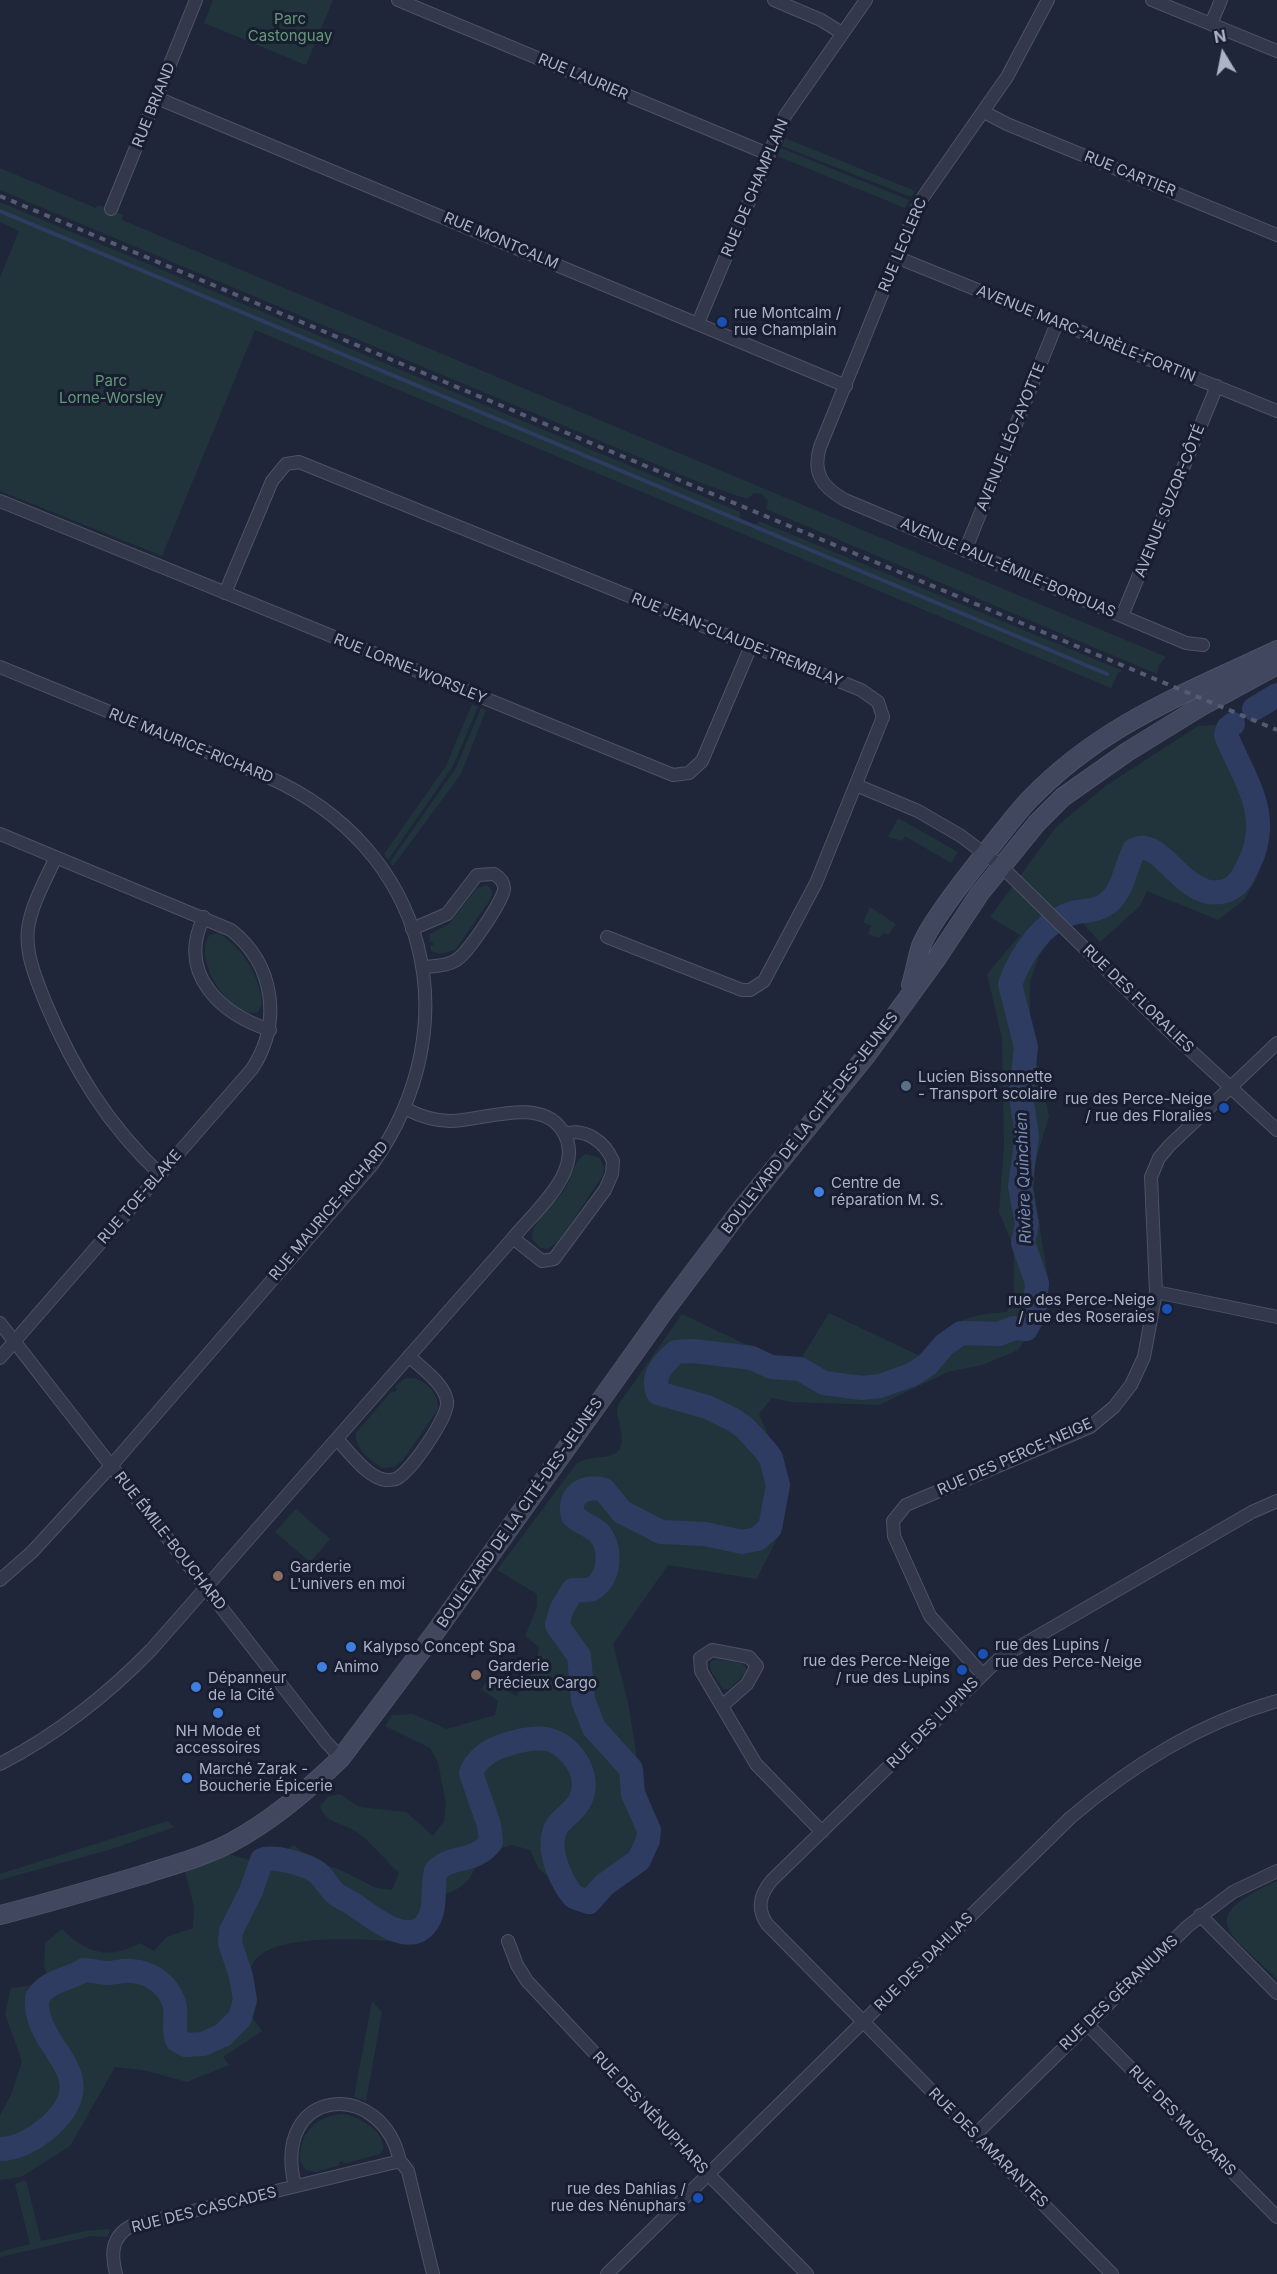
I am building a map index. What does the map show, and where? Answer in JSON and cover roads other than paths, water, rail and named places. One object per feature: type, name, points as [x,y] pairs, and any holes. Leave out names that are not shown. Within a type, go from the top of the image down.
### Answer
[{"type":"main road","name":"BOULEVARD DE LA CITÉ-DES-JEUNES","points":[[909,993],[922,944],[985,854],[1029,800],[1063,769],[1107,735],[1184,691],[1277,651]]},
{"type":"main road","name":"BOULEVARD DE LA CITÉ-DES-JEUNES","points":[[0,1915],[182,1863],[232,1842],[290,1804],[341,1758],[434,1634],[665,1310],[801,1134],[865,1057],[909,993],[937,958],[980,893],[1045,814],[1087,779],[1176,722],[1277,665]]},
{"type":"street","name":"RUE BRIAND","points":[[111,209],[196,0]]},
{"type":"street","name":"RUE LAURIER","points":[[398,0],[768,154]]},
{"type":"street","points":[[774,0],[830,24],[842,33]]},
{"type":"street","name":"RUE DE CHAMPLAIN","points":[[698,323],[789,108],[866,0]]},
{"type":"street","name":"RUE LECLERC","points":[[819,478],[817,456],[896,257],[923,197],[984,112],[1020,56],[1048,0]]},
{"type":"street","points":[[1152,0],[1277,51]]},
{"type":"street","points":[[1211,24],[1221,0]]},
{"type":"street","name":"RUE MONTCALM","points":[[157,98],[846,386]]},
{"type":"street","name":"RUE CARTIER","points":[[984,112],[1007,124],[1277,235]]},
{"type":"street","name":"AVENUE MARC-AURÈLE-FORTIN","points":[[896,257],[1277,411]]},
{"type":"street","name":"AVENUE LÉO-AYOTTE","points":[[964,551],[1057,323]]},
{"type":"street","name":"AVENUE SUZOR-CÔTÉ","points":[[1122,616],[1217,386]]},
{"type":"street","name":"RUE JEAN-CLAUDE-TREMBLAY","points":[[225,593],[272,481],[286,464],[299,462],[861,690],[878,702],[883,717],[816,883],[768,975],[758,986],[742,990],[607,937]]},
{"type":"street","name":"AVENUE PAUL-ÉMILE-BORDUAS","points":[[819,478],[830,490],[845,500],[1186,643],[1203,645]]},
{"type":"street","name":"RUE LORNE-WORSLEY","points":[[0,501],[673,775],[689,773],[702,761],[751,646]]},
{"type":"street","name":"RUE MAURICE-RICHARD","points":[[0,667],[268,777],[315,801],[352,832],[372,855],[394,889],[412,929],[423,967],[424,1040],[416,1078],[406,1109],[372,1165],[111,1466],[32,1552],[0,1580]]},
{"type":"street","name":"RUE DES FLORALIES","points":[[856,785],[918,811],[962,836],[1002,867],[1045,906],[1230,1088],[1277,1130]]},
{"type":"street","name":"RUE TOE-BLAKE","points":[[0,834],[231,930],[258,959],[270,995],[270,1030],[252,1069],[0,1358]]},
{"type":"street","points":[[56,857],[28,927],[32,966],[66,1050],[86,1086],[125,1138],[160,1174]]},
{"type":"street","points":[[412,929],[447,914],[477,875],[494,874],[502,882],[504,891],[500,902],[460,957],[450,963],[423,967]]},
{"type":"street","points":[[204,918],[197,952],[200,972],[209,992],[233,1014],[270,1030]]},
{"type":"street","name":"RUE DES PERCE-NEIGE","points":[[982,1674],[943,1632],[925,1606],[894,1536],[892,1526],[895,1516],[911,1502],[1012,1462],[1101,1419],[1119,1401],[1140,1369],[1156,1293],[1150,1189],[1153,1171],[1169,1146],[1277,1043]]},
{"type":"street","points":[[0,1764],[45,1737],[113,1686],[151,1650],[513,1238],[564,1172],[570,1154],[565,1134],[551,1119],[533,1114],[450,1121],[433,1119],[406,1109]]},
{"type":"street","points":[[513,1238],[542,1261],[554,1260],[609,1182],[613,1161],[602,1145],[580,1132],[565,1134]]},
{"type":"street","points":[[1156,1293],[1277,1317]]},
{"type":"street","name":"RUE ÉMILE-BOUCHARD","points":[[0,1323],[341,1758]]},
{"type":"street","points":[[337,1440],[364,1466],[382,1479],[395,1479],[405,1472],[442,1420],[448,1407],[442,1388],[409,1356]]},
{"type":"street","name":"RUE DES LUPINS","points":[[864,2022],[767,1924],[761,1912],[760,1899],[766,1887],[982,1674],[1020,1645],[1277,1501]]},
{"type":"street","points":[[722,1706],[747,1684],[755,1674],[756,1666],[749,1657],[712,1650],[702,1655],[699,1667],[756,1764],[822,1832]]},
{"type":"street","name":"RUE DES DAHLIAS","points":[[607,2274],[1056,1831],[1100,1793],[1160,1752],[1204,1728],[1277,1701]]},
{"type":"street","name":"RUE DES GÉRANIUMS","points":[[975,2135],[1200,1915],[1233,1892],[1277,1871]]},
{"type":"street","points":[[1200,1915],[1277,1993]]},
{"type":"street","name":"RUE DES NÉNUPHARS","points":[[508,1941],[517,1965],[527,1981],[709,2175],[807,2274]]},
{"type":"street","name":"RUE DES AMARANTES","points":[[864,2022],[1112,2274]]},
{"type":"street","name":"RUE DES MUSCARIS","points":[[1087,2024],[1277,2217]]},
{"type":"street","name":"RUE DES CASCADES","points":[[295,2186],[291,2166],[294,2135],[303,2119],[327,2106],[352,2105],[369,2113],[392,2137],[400,2162],[408,2171],[433,2274]]},
{"type":"street","name":"RUE DES CASCADES","points":[[116,2274],[113,2247],[120,2234],[131,2226],[382,2164],[400,2162]]},
{"type":"waterway","points":[[0,211],[1107,674]]},
{"type":"waterway","name":"Rivière Quinchien","points":[[1254,709],[1277,695]]},
{"type":"waterway","name":"Rivière Quinchien","points":[[0,2149],[27,2142],[50,2126],[66,2107],[71,2091],[70,2076],[45,2032],[39,2016],[37,1998],[46,1987],[84,1970],[107,1973],[138,1972],[157,1980],[171,1996],[175,2008],[177,2040],[186,2045],[203,2044],[223,2035],[240,2018],[245,2000],[241,1976],[230,1943],[231,1931],[251,1891],[262,1860],[282,1860],[307,1867],[318,1873],[336,1894],[380,1923],[400,1931],[418,1930],[426,1924],[432,1912],[436,1871],[448,1863],[477,1854],[491,1842],[489,1825],[471,1773],[480,1759],[494,1749],[525,1740],[546,1739],[564,1747],[578,1763],[584,1783],[583,1793],[576,1807],[556,1827],[553,1845],[558,1869],[565,1885],[574,1897],[589,1902],[604,1885],[639,1860],[648,1840],[649,1830],[633,1794],[631,1769],[594,1728],[583,1700],[579,1656],[557,1625],[562,1608],[573,1590],[592,1589],[603,1578],[606,1571],[607,1555],[604,1540],[594,1529],[573,1516],[572,1508],[575,1497],[580,1492],[591,1488],[604,1490],[622,1512],[661,1532],[705,1534],[742,1542],[757,1539],[770,1528],[778,1485],[771,1458],[744,1427],[732,1419],[707,1407],[658,1393],[657,1375],[676,1352],[694,1351],[752,1358],[771,1367],[800,1369],[824,1383],[862,1388],[880,1386],[911,1375],[927,1365],[944,1345],[961,1333],[999,1334],[1014,1328],[1026,1329],[1034,1315],[1037,1283],[1023,1243],[1027,1224],[1020,1187],[1027,1136],[1021,1096],[1026,1047],[1010,984],[1026,951],[1051,924],[1073,913],[1099,908],[1113,898],[1121,885],[1134,850],[1144,848],[1154,852],[1199,889],[1213,893],[1228,890],[1238,883],[1255,848],[1258,830],[1254,798],[1226,735],[1228,728],[1233,724]]},
{"type":"railway","points":[[0,196],[1277,730]]},
{"type":"place","name":"rue Montcalm / rue Champlain","points":[[722,322]]},
{"type":"place","name":"Lucien Bissonnette - Transport scolaire","points":[[906,1086]]},
{"type":"place","name":"rue des Perce-Neige / rue des Floralies","points":[[1224,1108]]},
{"type":"place","name":"Centre de réparation M. S.","points":[[819,1192]]},
{"type":"place","name":"rue des Perce-Neige / rue des Roseraies","points":[[1167,1309]]},
{"type":"place","name":"Garderie L'univers en moi","points":[[278,1576]]},
{"type":"place","name":"Kalypso Concept Spa","points":[[351,1647]]},
{"type":"place","name":"rue des Lupins / rue des Perce-Neige","points":[[983,1654]]},
{"type":"place","name":"Animo","points":[[322,1667]]},
{"type":"place","name":"rue des Perce-Neige / rue des Lupins","points":[[962,1670]]},
{"type":"place","name":"Garderie Précieux Cargo","points":[[476,1675]]},
{"type":"place","name":"Dépanneur de la Cité","points":[[196,1687]]},
{"type":"place","name":"NH Mode et accessoires","points":[[218,1713]]},
{"type":"place","name":"Marché Zarak - Boucherie Épicerie","points":[[187,1778]]},
{"type":"place","name":"rue des Dahlias / rue des Nénuphars","points":[[698,2198]]},
{"type":"park label","name":"Parc Castonguay","points":[[290,28]]},
{"type":"park label","name":"Parc Lorne-Worsley","points":[[111,390]]}]
